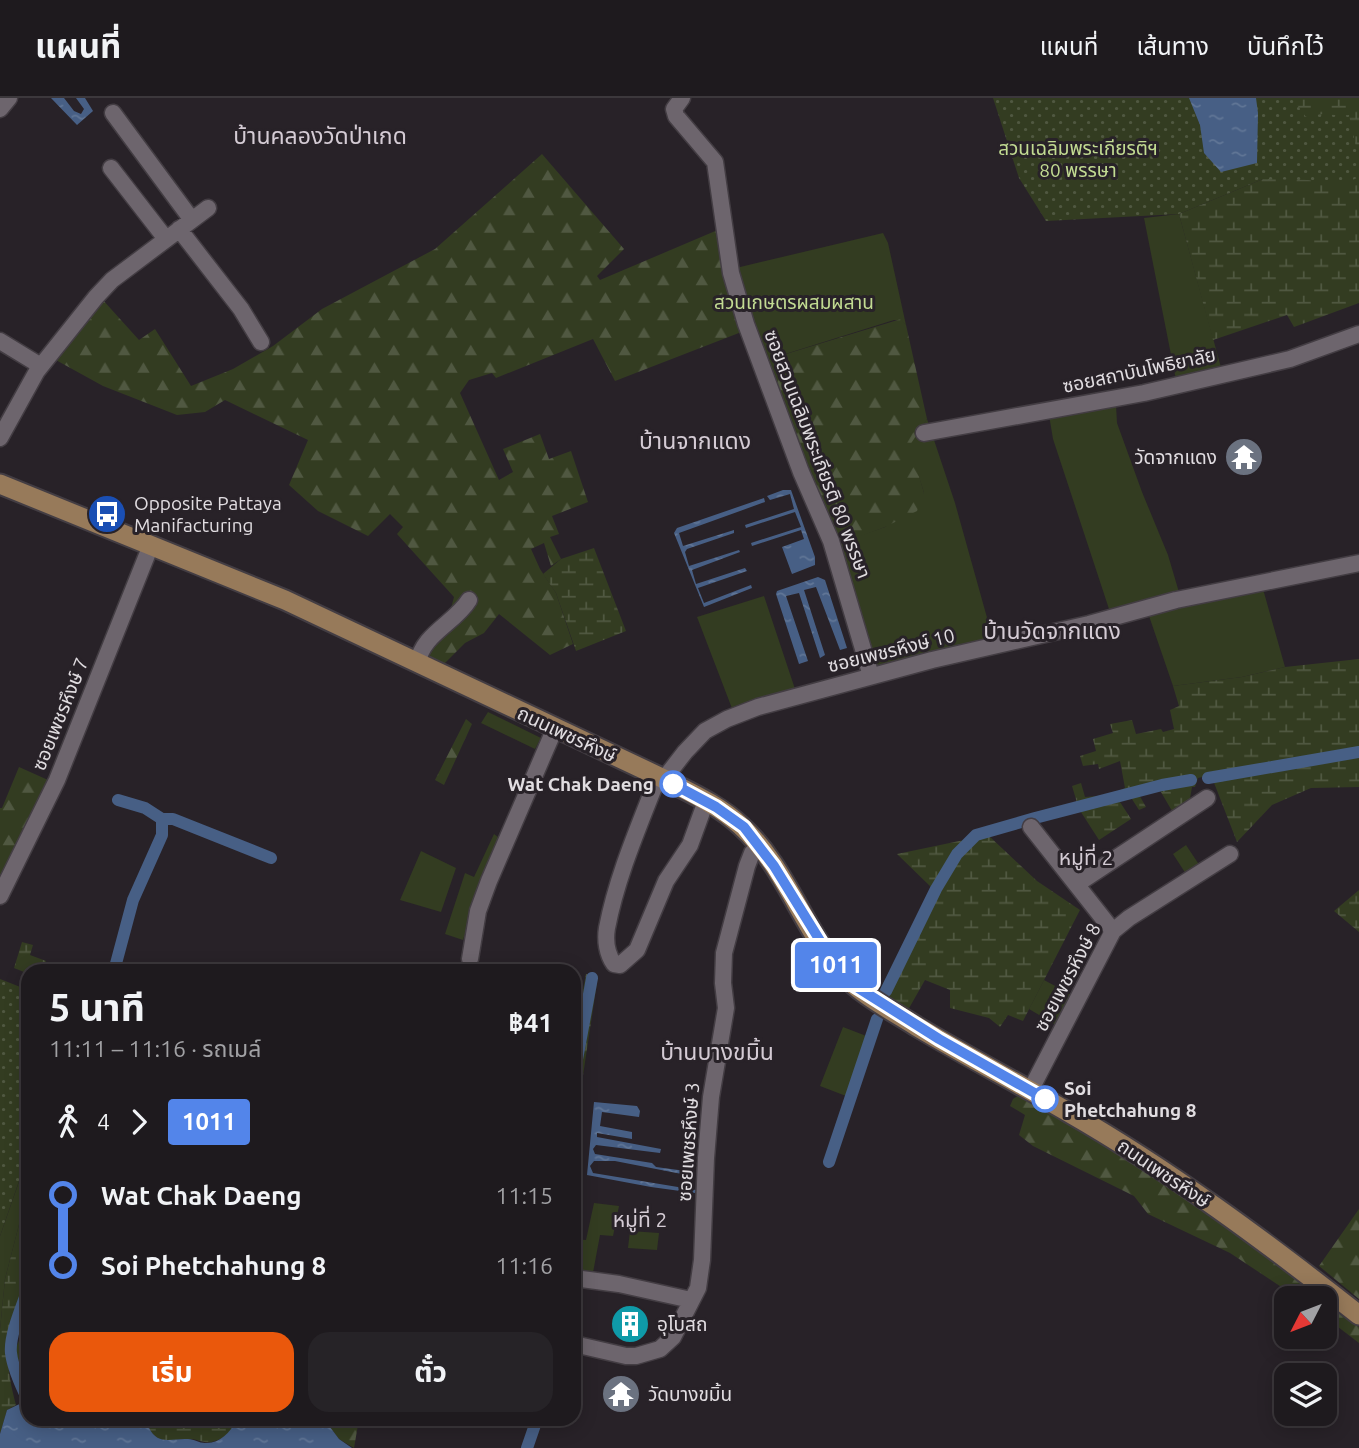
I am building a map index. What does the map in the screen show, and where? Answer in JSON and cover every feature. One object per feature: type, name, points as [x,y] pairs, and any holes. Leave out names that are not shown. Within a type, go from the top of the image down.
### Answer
[{"type":"main road","name":"ถนนเพชรหึงษ์","points":[[0,484],[285,600],[706,801],[744,827],[786,886],[827,952],[855,986],[939,1039],[1117,1141],[1215,1206],[1359,1315]]},
{"type":"street","points":[[0,109],[9,98]]},
{"type":"street","name":"ซอยสวนเฉลิมพระเกียรติ 80 พรรษา","points":[[682,98],[675,104],[676,116],[715,162],[730,273],[797,461],[831,541],[872,676]]},
{"type":"street","points":[[113,113],[179,230],[241,309],[261,342]]},
{"type":"street","points":[[111,168],[179,230]]},
{"type":"street","points":[[0,438],[41,366],[71,326],[112,280],[208,208]]},
{"type":"street","name":"ซอยสถาบันโพธิยาลัย","points":[[924,433],[1144,393],[1290,359],[1359,334]]},
{"type":"street","points":[[0,341],[41,366]]},
{"type":"street","name":"ซอยเพชรหึงษ์ 7","points":[[0,896],[57,780],[150,545]]},
{"type":"street","name":"ซอยเพชรหึงษ์ 10","points":[[706,801],[695,834],[666,881],[637,950],[620,965],[614,964],[609,957],[607,929],[627,859],[661,778],[705,731],[727,719],[758,707],[872,676],[1181,599],[1359,563]]},
{"type":"street","points":[[418,663],[425,644],[458,614],[469,600]]},
{"type":"street","points":[[470,959],[478,911],[485,890],[555,728]]},
{"type":"street","points":[[1077,884],[1207,798]]},
{"type":"street","points":[[1031,827],[1113,931]]},
{"type":"street","name":"ซอยเพชรหึงษ์ 3","points":[[581,1346],[626,1356],[648,1354],[660,1349],[673,1337],[698,1287],[702,1260],[711,1097],[726,1008],[724,953],[747,866],[758,846]]},
{"type":"street","name":"ซอยเพชรหึงษ์ 8","points":[[1030,1091],[1113,931],[1230,854]]},
{"type":"street","points":[[581,1279],[619,1284],[691,1300]]},
{"type":"green space","name":"สวนเฉลิมพระเกียรติฯ 80 พรรษา","points":[[993,98],[1300,98],[1295,102],[1306,117],[1317,114],[1349,115],[1359,151],[1359,177],[1342,185],[1308,180],[1263,179],[1179,214],[1046,221],[1019,178]]},
{"type":"green space","points":[[1256,98],[1359,98],[1359,303],[1294,327],[1287,315],[1213,340],[1179,214],[1263,179]]},
{"type":"green space","points":[[542,154],[624,249],[597,276],[600,280],[720,229],[744,331],[615,381],[593,339],[496,378],[492,373],[469,380],[460,393],[499,480],[513,472],[503,449],[540,434],[549,459],[571,451],[588,502],[552,516],[559,534],[550,537],[561,559],[551,566],[544,543],[531,549],[556,593],[573,644],[550,655],[499,614],[484,633],[465,643],[442,666],[413,653],[450,612],[454,597],[397,534],[403,527],[390,514],[368,536],[318,511],[289,485],[308,440],[225,400],[205,412],[177,415],[103,386],[54,359],[102,299],[139,340],[155,329],[191,386],[233,369],[273,346],[322,309],[435,249]]},
{"type":"green space","points":[[1179,214],[1222,371],[1176,380],[1144,218]]},
{"type":"green space","name":"สวนเกษตรผสมผสาน","points":[[883,233],[888,243],[906,325],[901,320],[894,320],[763,361],[736,268]]},
{"type":"green space","points":[[901,319],[906,325],[927,419],[910,445],[924,493],[917,511],[885,527],[840,544],[814,490],[763,361]]},
{"type":"green space","points":[[1116,405],[1117,423],[1168,555],[1181,599],[1110,612],[1053,439],[1049,415]]},
{"type":"green space","points":[[927,419],[955,503],[993,639],[875,669],[836,544],[885,527],[924,493],[909,445]]},
{"type":"green space","points":[[594,548],[626,631],[576,651],[556,593],[543,574],[561,559]]},
{"type":"green space","points":[[1263,589],[1285,667],[1242,677],[1173,686],[1148,613]]},
{"type":"green space","points":[[764,596],[796,692],[733,711],[697,617]]},
{"type":"green space","points":[[1359,659],[1359,787],[1311,788],[1272,805],[1237,842],[1211,775],[1198,778],[1195,787],[1192,787],[1189,804],[1175,816],[1158,787],[1138,793],[1146,807],[1139,810],[1130,796],[1120,802],[1131,819],[1099,840],[1079,809],[1072,786],[1081,783],[1085,797],[1109,795],[1125,788],[1120,761],[1099,769],[1098,764],[1083,766],[1080,756],[1096,751],[1093,739],[1113,733],[1110,724],[1132,720],[1136,734],[1174,729],[1170,710],[1179,706],[1173,686],[1242,677],[1285,667]]},
{"type":"green space","points":[[488,712],[541,738],[535,749],[481,723]]},
{"type":"green space","points":[[466,719],[472,724],[444,785],[435,780]]},
{"type":"green space","points":[[19,767],[48,780],[0,881],[0,808]]},
{"type":"green space","points":[[494,834],[498,837],[463,940],[445,934],[465,873],[474,877]]},
{"type":"green space","points":[[988,835],[1037,881],[1080,910],[1023,1021],[1008,1015],[1000,1027],[989,1018],[950,1008],[950,990],[925,980],[908,1010],[880,990],[932,888],[897,854]]},
{"type":"green space","points":[[1186,845],[1200,866],[1186,874],[1173,854]]},
{"type":"green space","points":[[421,851],[456,868],[441,912],[400,900]]},
{"type":"green space","points":[[1359,890],[1359,932],[1334,911]]},
{"type":"green space","points":[[22,942],[33,945],[30,955],[46,961],[45,964],[21,964],[21,971],[14,968]]},
{"type":"green space","points":[[586,974],[598,976],[581,1098],[581,1000]]},
{"type":"green space","points":[[0,979],[21,987],[21,1175],[0,1236]]},
{"type":"green space","points":[[1044,980],[1076,997],[1061,1028],[1029,1009]]},
{"type":"green space","points":[[843,1027],[869,1037],[846,1096],[820,1086]]},
{"type":"green space","points":[[1019,1095],[1092,1137],[1184,1196],[1305,1286],[1280,1286],[1230,1253],[1148,1214],[1134,1196],[1033,1146],[1019,1135],[1025,1115],[1010,1106],[1013,1099]]},
{"type":"green space","points":[[21,1176],[21,1217],[5,1279],[0,1330],[0,1236]]},
{"type":"green space","points":[[594,1203],[619,1206],[613,1236],[600,1235],[592,1278],[581,1276],[581,1240],[586,1240]]},
{"type":"green space","points":[[1359,1209],[1359,1299],[1319,1266]]},
{"type":"green space","points":[[21,1217],[21,1292],[8,1343],[9,1370],[16,1405],[7,1410],[0,1434],[0,1330],[5,1279]]},
{"type":"green space","points":[[630,1231],[659,1233],[657,1250],[628,1248]]},
{"type":"green space","points":[[1337,1310],[1359,1327],[1359,1343],[1337,1326]]},
{"type":"green space","points":[[21,1336],[21,1368],[20,1366],[15,1350]]},
{"type":"green space","points":[[243,1426],[221,1439],[208,1442],[160,1439],[152,1434],[149,1428]]},
{"type":"green space","points":[[329,1426],[358,1426],[354,1448],[339,1439]]},
{"type":"water","points":[[51,98],[64,98],[74,111],[81,114],[84,109],[76,98],[85,98],[93,111],[77,125]]},
{"type":"water","points":[[1189,98],[1256,98],[1257,163],[1221,172],[1204,153],[1200,125]]},
{"type":"water","points":[[791,490],[815,557],[815,565],[792,574],[782,547],[804,539],[801,530],[752,546],[751,543],[801,527],[795,512],[746,528],[745,525],[794,509],[790,494],[770,500],[767,496]]},
{"type":"water","points":[[764,498],[765,502],[679,533],[683,546],[734,530],[734,533],[687,549],[685,552],[689,566],[739,550],[740,552],[692,570],[696,584],[745,568],[747,571],[698,588],[704,603],[751,585],[752,588],[704,607],[674,533],[677,528]]},
{"type":"water","points":[[818,577],[825,580],[847,648],[840,650],[816,587],[804,590],[825,655],[820,658],[799,593],[786,596],[808,661],[799,664],[776,594],[777,591]]},
{"type":"water","points":[[594,1102],[637,1106],[640,1111],[639,1117],[602,1112],[600,1126],[632,1132],[632,1139],[597,1133],[597,1137],[661,1149],[660,1153],[596,1145],[593,1149],[595,1154],[693,1172],[692,1176],[615,1161],[594,1161],[590,1166],[593,1173],[696,1190],[695,1193],[587,1175]]},
{"type":"water","points":[[21,1403],[21,1426],[149,1426],[153,1434],[161,1439],[190,1439],[205,1443],[224,1437],[233,1426],[329,1426],[339,1439],[352,1448],[0,1448],[0,1434],[7,1410]]},
{"type":"waterway","points":[[1208,778],[1359,752]]},
{"type":"waterway","points":[[886,991],[936,889],[957,854],[976,835],[1162,785],[1191,780]]},
{"type":"waterway","points":[[116,964],[133,900],[162,835],[162,819],[145,808],[118,800]]},
{"type":"waterway","points":[[162,819],[173,819],[271,858]]},
{"type":"waterway","points":[[581,1038],[592,978]]},
{"type":"waterway","points":[[829,1162],[877,1019]]},
{"type":"waterway","points":[[21,1308],[11,1346],[15,1371],[21,1385]]},
{"type":"waterway","points":[[527,1448],[535,1426]]},
{"type":"bus line","name":"1011","points":[[673,784],[716,807],[744,827],[774,866],[838,968],[855,986],[939,1039],[1045,1099]]},
{"type":"place","name":"วัดจากแดง","points":[[1244,457]]},
{"type":"place","name":"Opposite Pattaya Manifacturing","points":[[107,514]]},
{"type":"place","name":"Wat Chak Daeng","points":[[673,784]]},
{"type":"place","name":"Soi Phetchahung 8","points":[[1045,1099]]},
{"type":"place","name":"อุโบสถ","points":[[630,1324]]},
{"type":"place","name":"วัดบางขมิ้น","points":[[621,1394]]},
{"type":"district","name":"บ้านคลองวัดป่าเกด","points":[[320,136]]},
{"type":"district","name":"บ้านจากแดง","points":[[695,441]]},
{"type":"district","name":"บ้านวัดจากแดง","points":[[1052,631]]},
{"type":"district","name":"หมู่ที่ 2","points":[[1086,858]]},
{"type":"district","name":"บ้านบางขมิ้น","points":[[717,1052]]},
{"type":"district","name":"หมู่ที่ 2","points":[[640,1220]]}]
